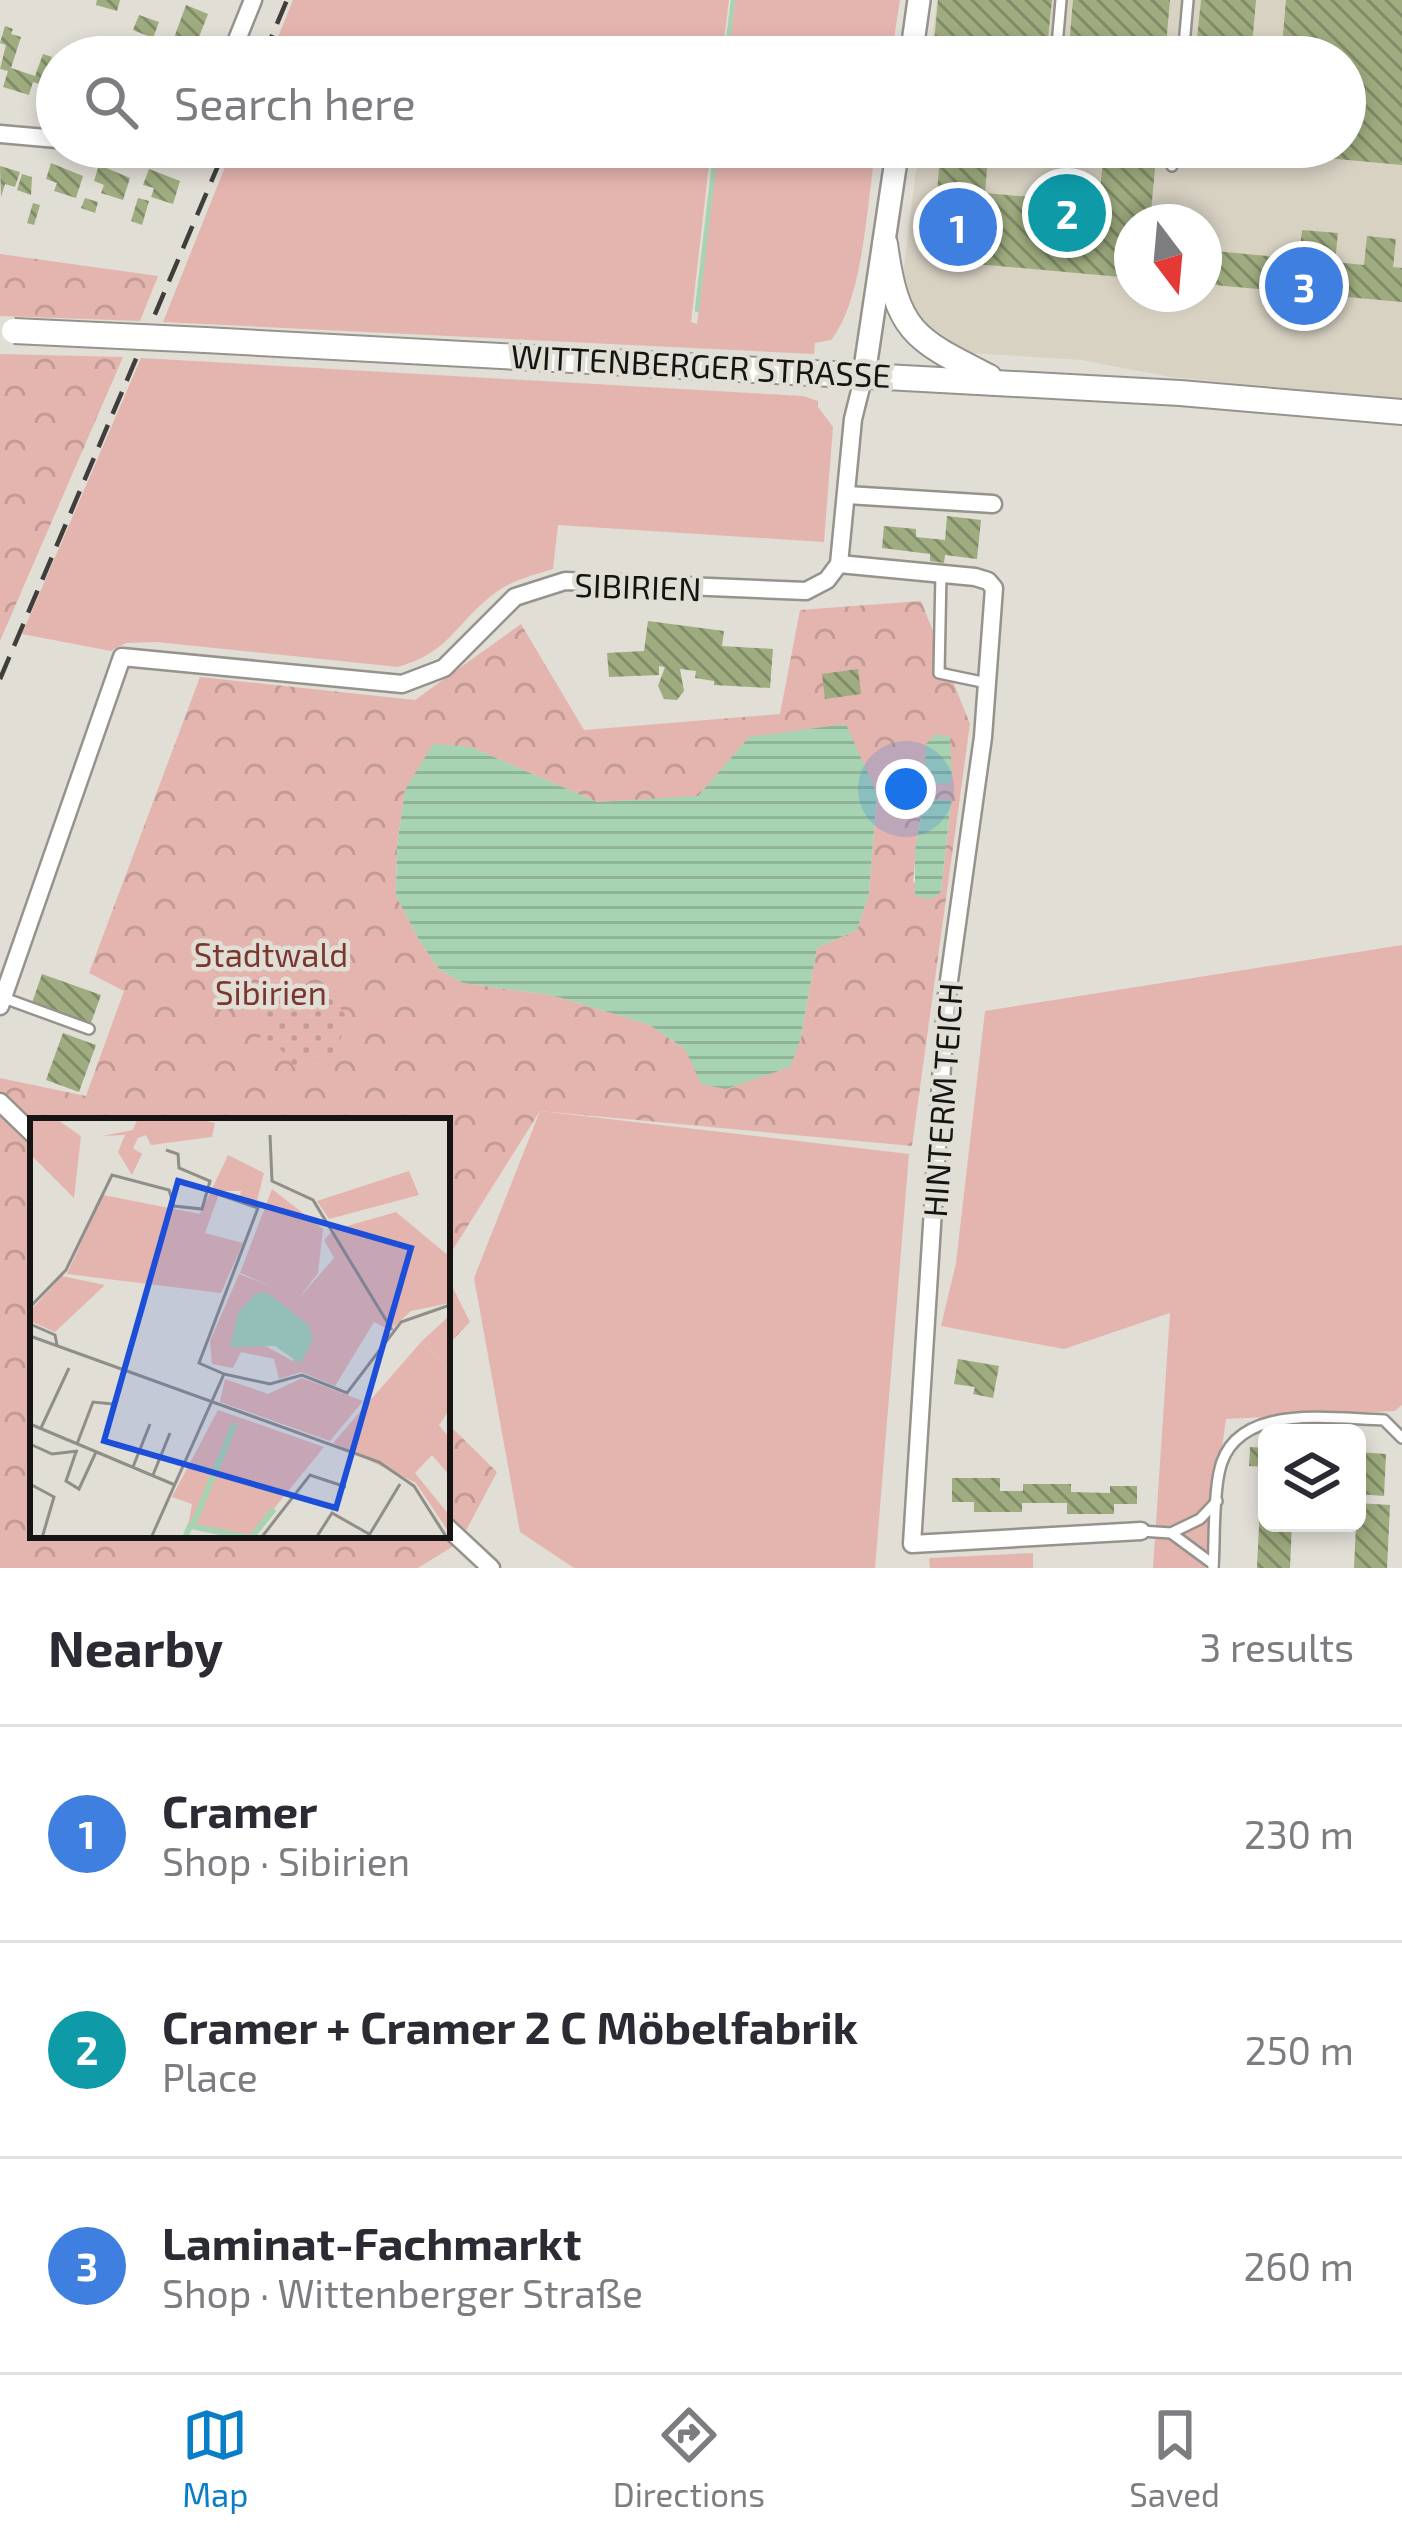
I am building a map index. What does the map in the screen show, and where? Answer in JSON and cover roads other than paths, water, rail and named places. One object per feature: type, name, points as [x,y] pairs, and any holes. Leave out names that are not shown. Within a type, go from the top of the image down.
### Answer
[{"type":"main road","points":[[885,244],[898,309],[911,329],[927,345],[1002,383]]},
{"type":"main road","name":"WITTENBERGER STRASSE","points":[[7,330],[1180,393],[1402,412]]},
{"type":"street","points":[[238,36],[253,0]]},
{"type":"street","points":[[914,36],[919,0]]},
{"type":"street","points":[[0,134],[36,137]]},
{"type":"street","points":[[839,563],[854,419],[895,168]]},
{"type":"street","points":[[847,495],[993,504]]},
{"type":"street","name":"HINTERM TEICH","points":[[839,563],[975,577],[994,588],[983,737],[946,1002],[912,1544],[1141,1531]]},
{"type":"street","name":"SIBIRIEN","points":[[2,1001],[122,657],[402,684],[444,668],[515,597],[565,581],[806,591],[827,580],[839,563]]},
{"type":"street","points":[[0,1102],[30,1131]]},
{"type":"street","points":[[450,1530],[491,1568]]},
{"type":"lane","points":[[1058,36],[1061,0]]},
{"type":"lane","points":[[1185,36],[1188,0]]},
{"type":"lane","points":[[941,573],[939,673],[987,683]]},
{"type":"lane","points":[[2,1001],[89,1029]]},
{"type":"lane","points":[[1213,1566],[1219,1472],[1226,1450],[1255,1426],[1298,1418],[1384,1420],[1402,1438]]},
{"type":"lane","points":[[1141,1531],[1171,1533],[1201,1519],[1217,1501]]},
{"type":"lane","points":[[1171,1533],[1213,1566]]},
{"type":"waterway","points":[[729,36],[733,0]]},
{"type":"waterway","points":[[697,310],[714,168]]},
{"type":"railway","points":[[272,36],[287,0]]},
{"type":"railway","points":[[0,679],[217,168]]},
{"type":"place","name":"Cramer + Cramer 2 C Möbelfabrik","points":[[1067,213]]},
{"type":"place","name":"Cramer","points":[[958,227]]},
{"type":"place","name":"Laminat-Fachmarkt","points":[[1304,286]]},
{"type":"park label","name":"Stadtwald Sibirien","points":[[271,973]]}]
